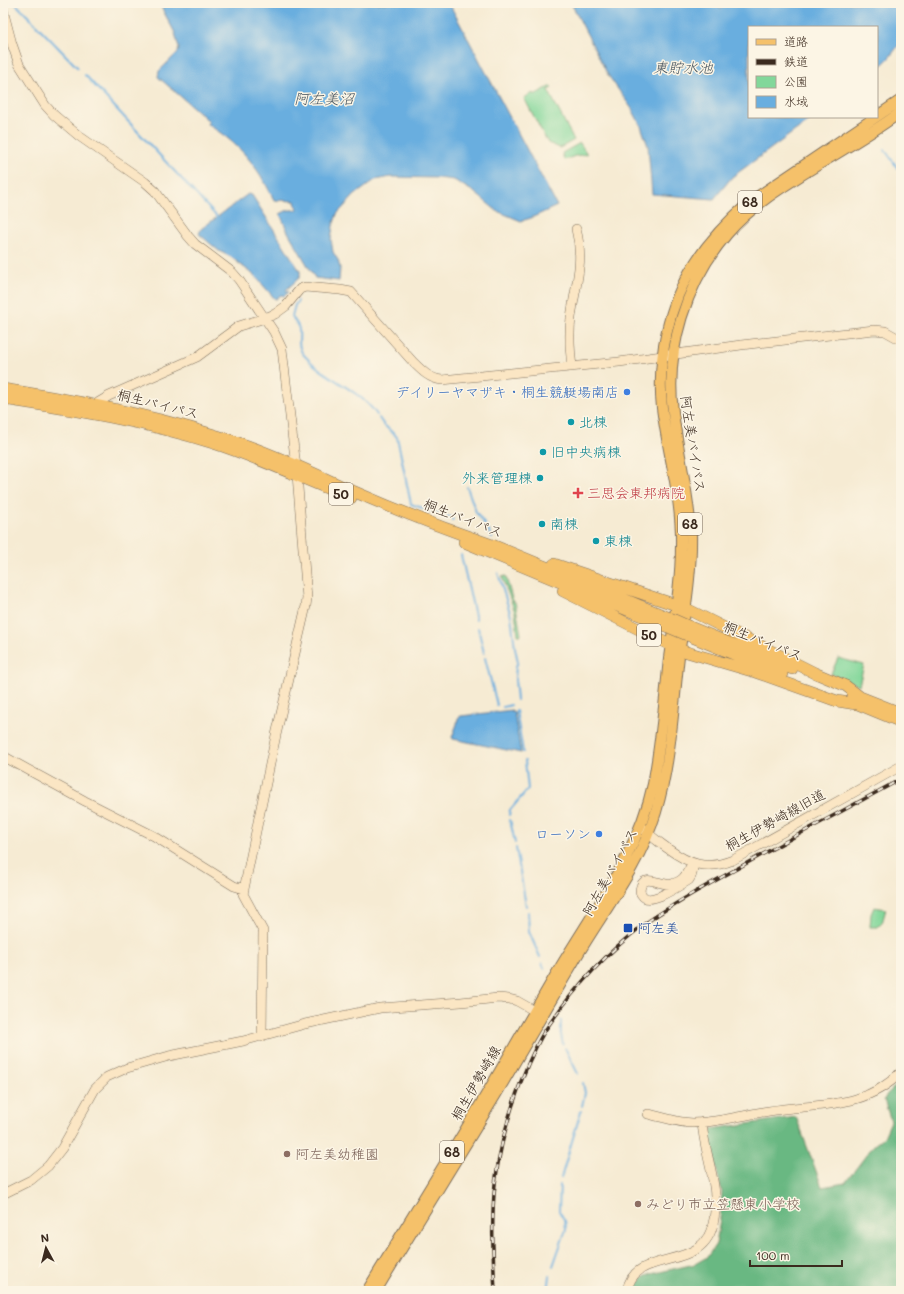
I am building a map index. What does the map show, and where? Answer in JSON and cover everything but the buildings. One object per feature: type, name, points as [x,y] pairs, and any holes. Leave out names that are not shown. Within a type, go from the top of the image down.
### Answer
[{"type":"highway","name":"桐生バイパス","points":[[3,389],[93,408],[157,418],[249,446],[349,497],[687,630],[858,700],[901,722]]},
{"type":"highway","name":"桐生バイパス","points":[[3,399],[93,408]]},
{"type":"highway","name":"桐生バイパス","points":[[297,470],[495,546],[669,623]]},
{"type":"highway","name":"50","points":[[453,538],[484,556],[563,591],[676,647],[836,700],[858,700]]},
{"type":"highway","name":"50","points":[[495,546],[509,548],[681,606],[815,673],[846,686],[858,700]]},
{"type":"highway","name":"桐生バイパス","points":[[858,700],[901,713]]},
{"type":"main road","name":"阿左美バイパス","points":[[878,116],[901,100]]},
{"type":"main road","name":"阿左美バイパス","points":[[515,1061],[538,1014],[624,882],[660,796],[666,765],[681,606],[681,533],[675,482],[662,410],[661,385],[668,355],[693,287],[712,254],[745,215],[775,192],[901,112]]},
{"type":"main road","name":"阿左美バイパス","points":[[668,355],[669,322],[684,284],[697,260],[722,228],[760,194],[876,118]]},
{"type":"main road","name":"桐生伊勢崎線","points":[[367,1291],[458,1141],[538,1014]]},
{"type":"main road","name":"桐生伊勢崎線","points":[[376,1291],[515,1061]]},
{"type":"street","points":[[3,10],[19,64],[45,105],[54,115],[79,136],[145,182],[155,191],[195,244],[224,265],[235,276],[277,336],[282,349],[297,470],[306,580],[306,606],[276,734],[244,889],[244,897],[262,926],[263,931],[262,1036]]},
{"type":"street","points":[[572,367],[570,325],[581,258],[576,229]]},
{"type":"street","points":[[93,408],[109,396],[197,357],[239,326],[265,318],[282,309],[302,288],[312,287],[340,290],[353,294],[413,362],[423,372],[437,379],[452,380],[572,367],[874,330],[885,331],[901,340]]},
{"type":"street","points":[[3,756],[85,801],[154,836],[234,886],[244,889]]},
{"type":"street","name":"桐生伊勢崎線旧道","points":[[645,830],[679,857],[693,863],[712,865],[724,863],[733,860],[901,766]]},
{"type":"street","points":[[693,863],[693,869],[689,880],[653,899],[645,899],[642,895],[640,889],[645,881],[650,880],[671,884],[685,877],[693,863]]},
{"type":"street","points":[[3,1194],[31,1180],[53,1161],[62,1148],[90,1096],[100,1083],[107,1077],[127,1068],[169,1056],[262,1036],[321,1020],[390,1007],[442,1004],[498,998],[523,1003],[538,1014]]},
{"type":"street","points":[[648,1114],[680,1122],[693,1123],[715,1121],[780,1109],[822,1106],[863,1097],[876,1091],[901,1072]]},
{"type":"street","points":[[627,1291],[632,1277],[641,1269],[652,1263],[694,1251],[705,1242],[710,1234],[715,1219],[715,1198],[712,1171],[702,1122]]},
{"type":"green space","points":[[551,86],[552,88],[548,90],[574,140],[560,148],[548,143],[524,98],[533,93],[534,95]]},
{"type":"green space","points":[[580,143],[587,154],[564,160],[562,153]]},
{"type":"green space","points":[[506,576],[513,602],[515,602],[521,635],[518,635],[515,612],[502,577]]},
{"type":"green space","points":[[838,658],[864,665],[859,685],[831,674]]},
{"type":"green space","points":[[874,907],[886,909],[882,923],[878,927],[870,927],[871,914]]},
{"type":"green space","points":[[901,1081],[901,1291],[633,1291],[636,1285],[644,1277],[695,1264],[707,1257],[716,1244],[720,1220],[722,1192],[708,1136],[711,1129],[796,1117],[822,1187],[845,1183],[873,1146],[884,1137],[891,1121],[884,1100],[887,1094]]},
{"type":"water","name":"阿左美沼","points":[[159,3],[449,3],[557,206],[521,221],[497,211],[474,192],[454,180],[438,178],[391,177],[375,180],[355,195],[337,214],[331,239],[333,252],[338,260],[340,268],[339,281],[315,278],[288,232],[280,214],[288,210],[297,210],[295,201],[274,200],[261,176],[246,156],[229,139],[207,124],[209,121],[158,77],[159,71],[178,52],[179,48],[175,33]]},
{"type":"water","name":"東貯水池","points":[[571,3],[717,3],[720,9],[725,6],[724,3],[901,3],[901,42],[889,58],[878,69],[878,26],[748,26],[748,118],[813,118],[732,177],[714,199],[652,194],[648,146],[641,126],[632,109],[608,75]]},
{"type":"water","points":[[248,194],[252,195],[300,271],[300,277],[286,290],[289,292],[276,299],[255,276],[231,257],[219,251],[199,234],[201,229]]},
{"type":"water","points":[[512,710],[512,712],[514,712],[521,753],[453,739],[452,737],[458,718],[461,716]]},
{"type":"waterway","points":[[15,3],[78,68]]},
{"type":"waterway","points":[[85,75],[219,219]]},
{"type":"waterway","points":[[885,150],[901,173]]},
{"type":"waterway","points":[[298,301],[295,305],[292,316],[299,328],[299,345],[303,354],[311,363],[361,398],[377,415]]},
{"type":"waterway","points":[[379,418],[383,424],[397,437],[411,504],[448,517],[452,517],[453,520]]},
{"type":"waterway","points":[[467,487],[476,512],[492,537]]},
{"type":"waterway","points":[[461,555],[476,620]]},
{"type":"waterway","points":[[498,573],[511,616],[518,662],[516,666],[515,679],[517,700]]},
{"type":"waterway","points":[[478,628],[484,653]]},
{"type":"waterway","points":[[485,658],[497,705]]},
{"type":"waterway","points":[[503,707],[511,705]]},
{"type":"waterway","points":[[516,711],[523,752]]},
{"type":"waterway","points":[[509,815],[510,810],[528,789],[525,761]]},
{"type":"waterway","points":[[510,820],[515,843]]},
{"type":"waterway","points":[[516,848],[526,906]]},
{"type":"waterway","points":[[528,912],[529,932],[540,957]]},
{"type":"waterway","points":[[542,963],[544,968]]},
{"type":"waterway","points":[[561,1020],[561,1035],[563,1044]]},
{"type":"waterway","points":[[565,1048],[578,1074]]},
{"type":"waterway","points":[[582,1106],[585,1093],[583,1083]]},
{"type":"waterway","points":[[561,1178],[581,1111]]},
{"type":"waterway","points":[[553,1266],[566,1229],[565,1221],[559,1211],[560,1185]]},
{"type":"waterway","points":[[548,1291],[550,1276]]},
{"type":"railway","points":[[495,1291],[493,1210],[497,1168],[503,1138],[522,1078],[544,1032],[554,1017],[589,974],[615,948],[656,916],[694,892],[901,779]]},
{"type":"place","name":"デイリーヤマザキ・桐生競艇場南店","points":[[627,392]]},
{"type":"place","name":"北棟","points":[[571,422]]},
{"type":"place","name":"旧中央病棟","points":[[543,452]]},
{"type":"place","name":"外来管理棟","points":[[540,478]]},
{"type":"place","name":"三思会東邦病院","points":[[578,493]]},
{"type":"place","name":"南棟","points":[[542,524]]},
{"type":"place","name":"東棟","points":[[596,541]]},
{"type":"place","name":"ローソン","points":[[599,834]]},
{"type":"place","name":"阿左美","points":[[628,928]]},
{"type":"place","name":"阿左美幼稚園","points":[[287,1154]]},
{"type":"place","name":"みどり市立笠懸東小学校","points":[[638,1204]]}]
